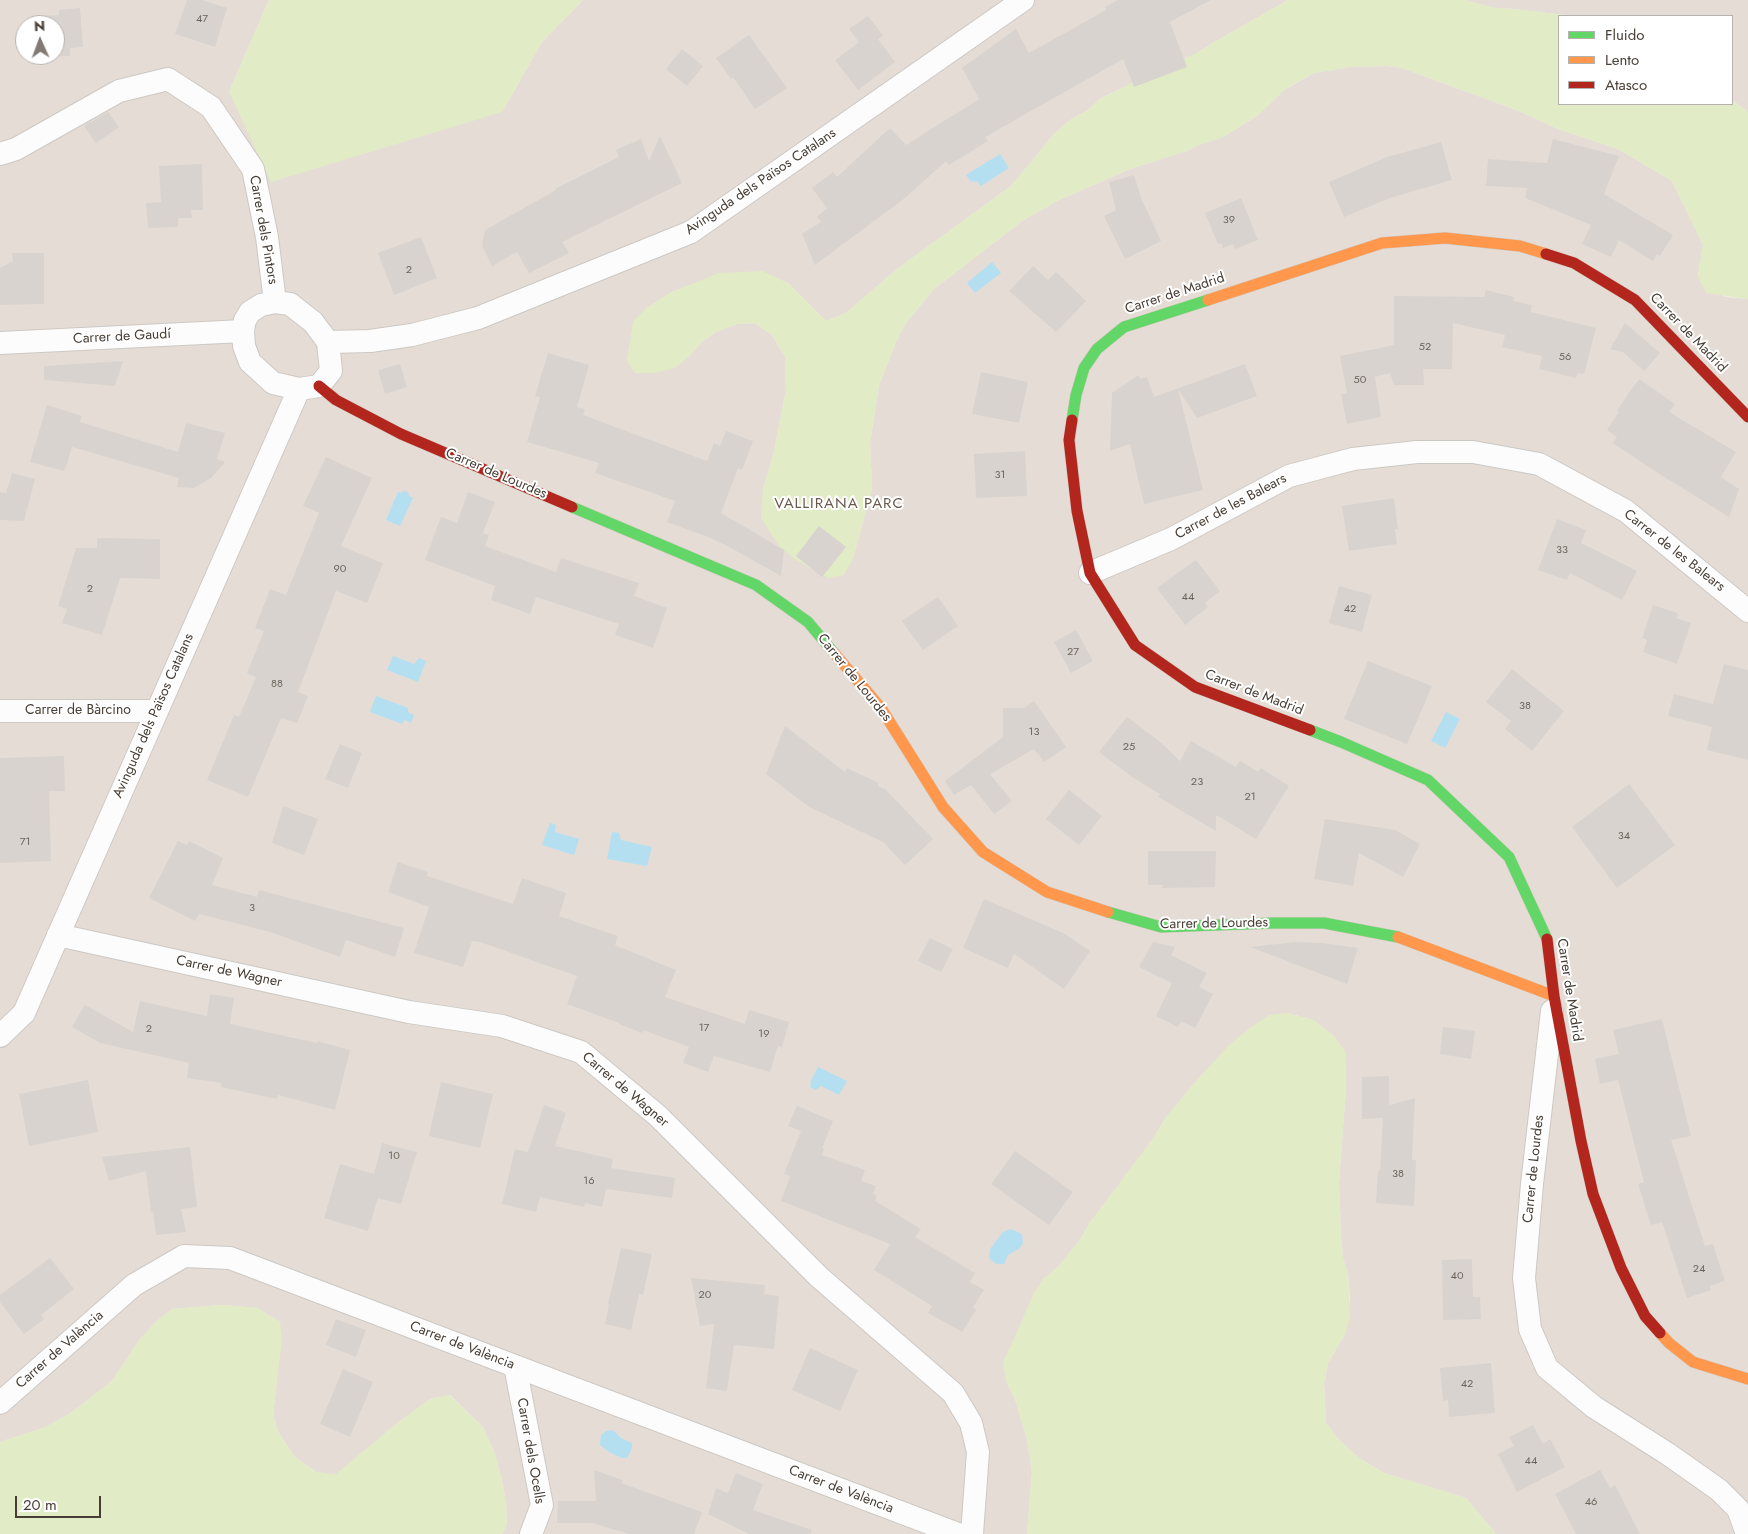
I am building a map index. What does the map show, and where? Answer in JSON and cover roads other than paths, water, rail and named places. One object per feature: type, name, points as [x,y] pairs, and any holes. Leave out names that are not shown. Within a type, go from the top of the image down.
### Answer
[{"type":"street","name":"Avinguda dels Països Catalans","points":[[328,342],[370,341],[412,335],[478,318],[691,232],[1023,0]]},
{"type":"street","name":"Carrer dels Pintors","points":[[0,154],[16,149],[119,90],[168,79],[211,107],[253,169],[267,237],[275,302]]},
{"type":"street","name":"Carrer de Madrid","points":[[1748,417],[1635,300],[1574,263],[1520,246],[1445,238],[1382,243],[1124,327],[1097,349],[1084,368],[1076,394],[1069,440],[1076,511],[1090,573],[1135,644],[1194,687],[1341,742],[1428,780],[1509,857],[1548,941],[1554,996],[1581,1141],[1594,1194],[1621,1268],[1645,1316],[1669,1343],[1693,1362],[1748,1379]]},
{"type":"street","points":[[275,302],[290,304],[313,322],[328,342],[331,371],[309,388],[273,382],[250,362],[244,346],[243,331],[245,320],[250,312],[261,305],[275,302]]},
{"type":"street","name":"Carrer de Gaudí","points":[[0,342],[243,331]]},
{"type":"street","name":"Avinguda dels Països Catalans","points":[[0,1036],[24,1013],[156,710],[309,388]]},
{"type":"street","name":"Carrer de Lourdes","points":[[309,388],[401,434],[756,584],[808,622],[881,708],[943,807],[984,852],[1047,892],[1162,927],[1324,923],[1392,935],[1554,996],[1532,1184],[1524,1278],[1530,1329],[1547,1368],[1594,1406],[1668,1454],[1718,1490],[1738,1509],[1747,1534]]},
{"type":"street","name":"Carrer de les Balears","points":[[1090,573],[1171,539],[1289,476],[1353,459],[1417,452],[1473,452],[1538,464],[1626,511],[1748,611]]},
{"type":"street","name":"Carrer de Bàrcino","points":[[0,711],[156,710]]},
{"type":"street","name":"Carrer de Wagner","points":[[58,935],[409,1012],[502,1026],[581,1052],[658,1116],[819,1277],[953,1393],[972,1423],[978,1452],[972,1534]]},
{"type":"street","name":"Carrer de València","points":[[0,1403],[134,1285],[184,1256],[230,1258],[958,1534]]},
{"type":"street","name":"Carrer dels Ocells","points":[[515,1366],[542,1505],[530,1534]]},
{"type":"water","points":[[1000,154],[1009,168],[981,186],[977,181],[971,182],[966,175]]},
{"type":"water","points":[[992,262],[1001,273],[975,293],[967,283]]},
{"type":"water","points":[[403,491],[408,492],[409,496],[413,498],[400,526],[386,520],[398,492],[401,493]]},
{"type":"water","points":[[393,656],[414,664],[419,658],[426,661],[418,682],[387,670]]},
{"type":"water","points":[[376,696],[408,708],[408,712],[414,715],[411,723],[404,720],[402,724],[370,712]]},
{"type":"water","points":[[1446,712],[1460,719],[1445,748],[1431,741]]},
{"type":"water","points":[[550,823],[556,825],[555,832],[579,839],[574,855],[542,845]]},
{"type":"water","points":[[612,832],[619,833],[621,840],[652,847],[647,866],[607,859]]},
{"type":"water","points":[[818,1067],[847,1081],[839,1095],[821,1086],[816,1090],[810,1087],[811,1080]]},
{"type":"water","points":[[1011,1229],[1022,1234],[1023,1243],[1020,1248],[1008,1255],[1004,1264],[997,1264],[989,1257],[990,1249],[1003,1232]]},
{"type":"water","points":[[613,1430],[621,1438],[632,1443],[632,1448],[627,1458],[622,1458],[609,1452],[600,1445],[601,1435],[606,1431]]},
{"type":"district","name":"VALLIRANA PARC","points":[[839,504]]}]
